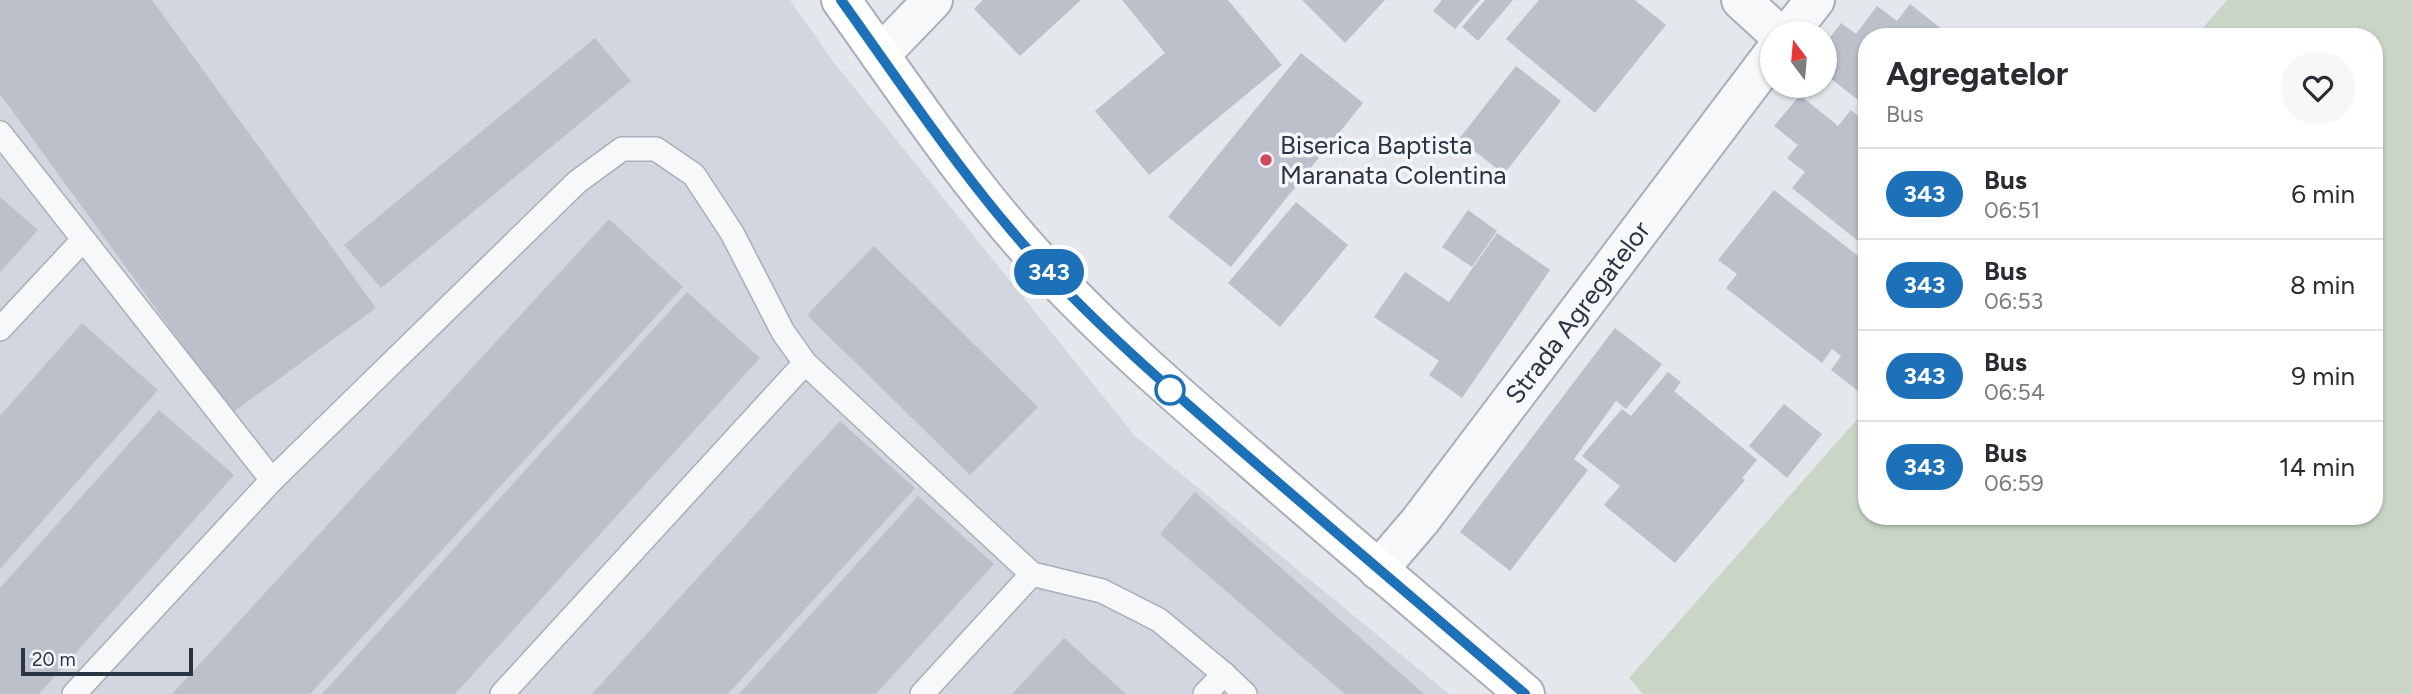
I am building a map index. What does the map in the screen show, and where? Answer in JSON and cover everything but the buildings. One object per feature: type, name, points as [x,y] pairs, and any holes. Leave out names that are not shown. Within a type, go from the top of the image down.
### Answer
[{"type":"main road","points":[[841,0],[929,126],[992,206],[1038,260],[1099,324],[1165,385],[1525,694]]},
{"type":"street","points":[[880,55],[933,0]]},
{"type":"street","points":[[1741,0],[1764,21]]},
{"type":"street","points":[[1798,21],[1815,0]]},
{"type":"street","name":"Strada Agregatelor","points":[[1378,570],[1420,521],[1760,71]]},
{"type":"lane","points":[[0,134],[272,480]]},
{"type":"lane","points":[[74,694],[272,480],[577,182],[622,149],[656,149],[694,175],[732,233],[783,332],[805,363],[1032,574],[1102,591],[1159,620],[1245,694]]},
{"type":"lane","points":[[0,329],[82,241]]},
{"type":"lane","points":[[502,694],[805,363]]},
{"type":"lane","points":[[922,694],[1032,574]]},
{"type":"lane","points":[[1205,694],[1224,674]]},
{"type":"shaded area","points":[[0,0],[790,0],[832,60],[1135,436],[1449,694],[0,694]]},
{"type":"green space","points":[[2227,0],[2412,0],[2412,694],[1643,694],[1629,678],[1858,418],[1858,525],[2383,525],[2383,28],[2203,28]]},
{"type":"bus line","name":"343","points":[[841,0],[929,126],[992,206],[1038,260],[1099,324],[1165,385],[1525,694]]},
{"type":"place","name":"Biserica Baptista Maranata Colentina","points":[[1266,160]]}]
